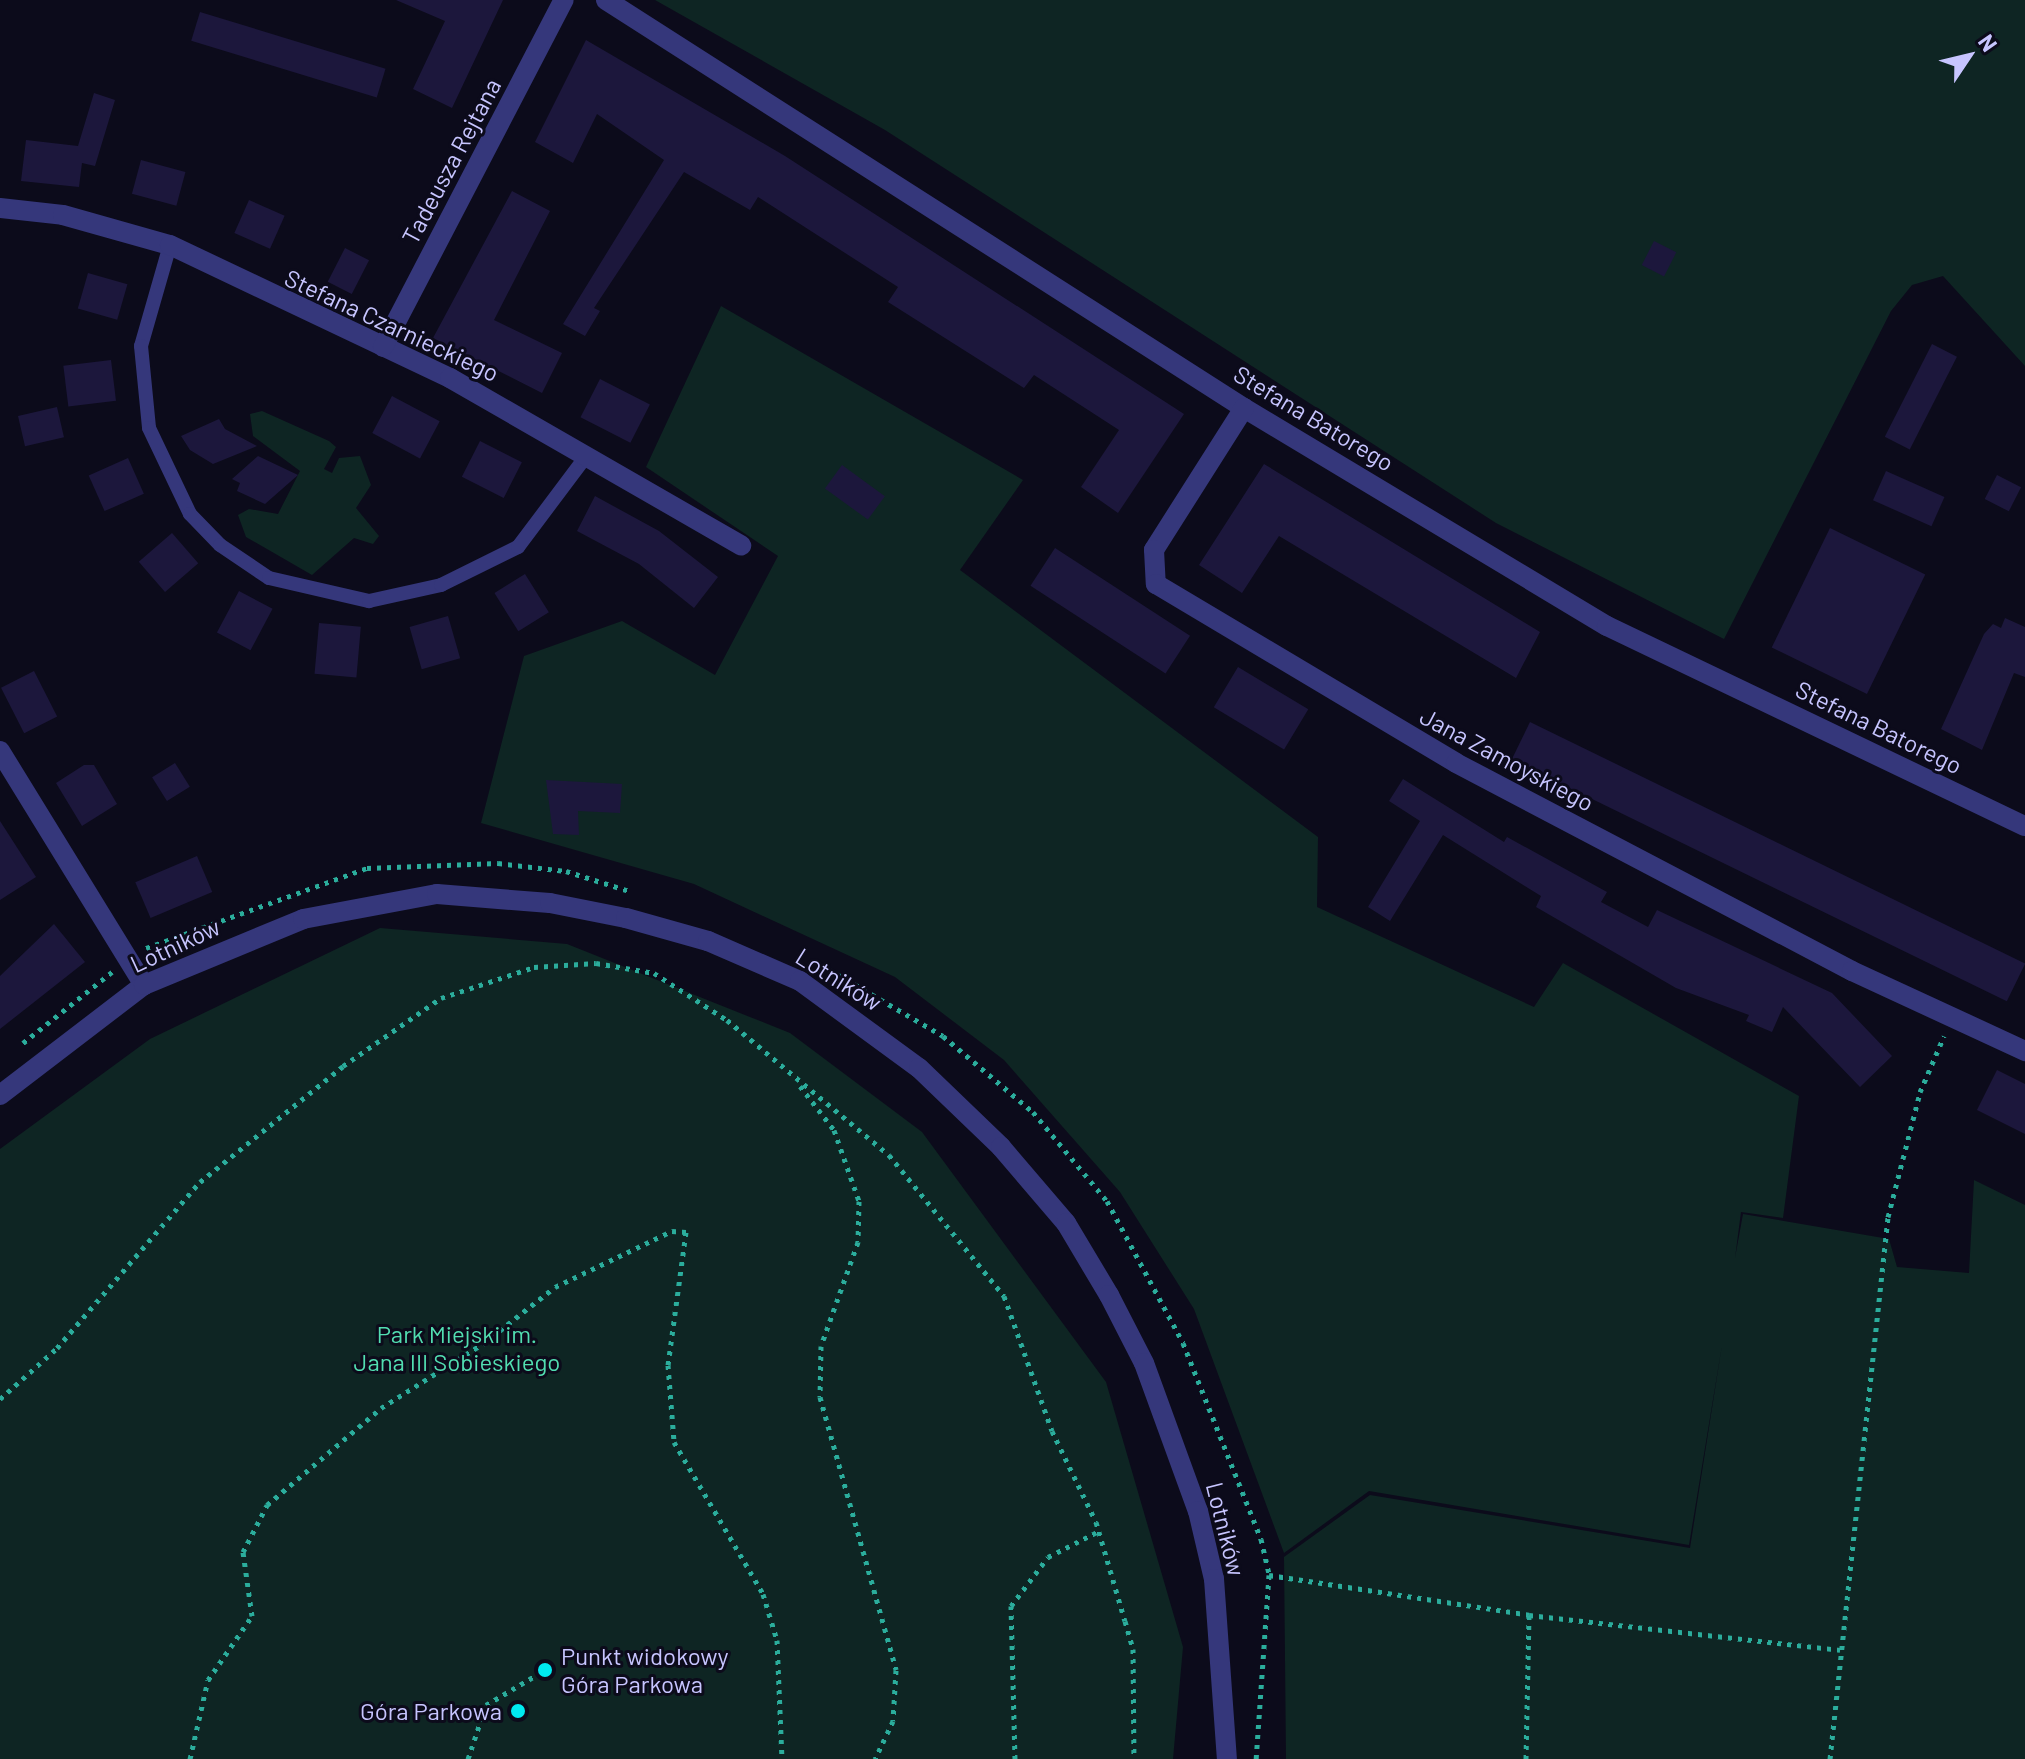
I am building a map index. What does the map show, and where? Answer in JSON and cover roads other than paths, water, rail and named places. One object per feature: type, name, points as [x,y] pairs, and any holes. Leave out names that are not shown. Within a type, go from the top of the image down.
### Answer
[{"type":"street","name":"Tadeusza Rejtana","points":[[383,347],[564,0]]},
{"type":"street","name":"Stefana Batorego","points":[[606,0],[1244,408],[1607,626],[2025,826]]},
{"type":"street","name":"Stefana Czarnieckiego","points":[[0,208],[63,215],[170,245],[383,347],[587,455],[741,545]]},
{"type":"street","name":"Jana Zamoyskiego","points":[[1244,408],[1154,550],[1156,584],[1431,749],[1952,1017],[2025,1051]]},
{"type":"street","points":[[0,751],[144,985]]},
{"type":"street","name":"Lotników","points":[[3,1086],[144,985],[303,919],[437,894],[550,903],[708,941],[800,981],[876,1033],[1001,1147],[1066,1223],[1144,1363],[1214,1579],[1227,1759]]},
{"type":"lane","points":[[170,245],[141,346],[149,428],[190,514],[220,545],[269,578],[369,601],[441,585],[518,547],[587,455]]},
{"type":"place","name":"Punkt widokowy Góra Parkowa","points":[[545,1670]]},
{"type":"place","name":"Góra Parkowa","points":[[518,1711]]},
{"type":"park label","name":"Park Miejski im. Jana III Sobieskiego","points":[[457,1348]]}]
